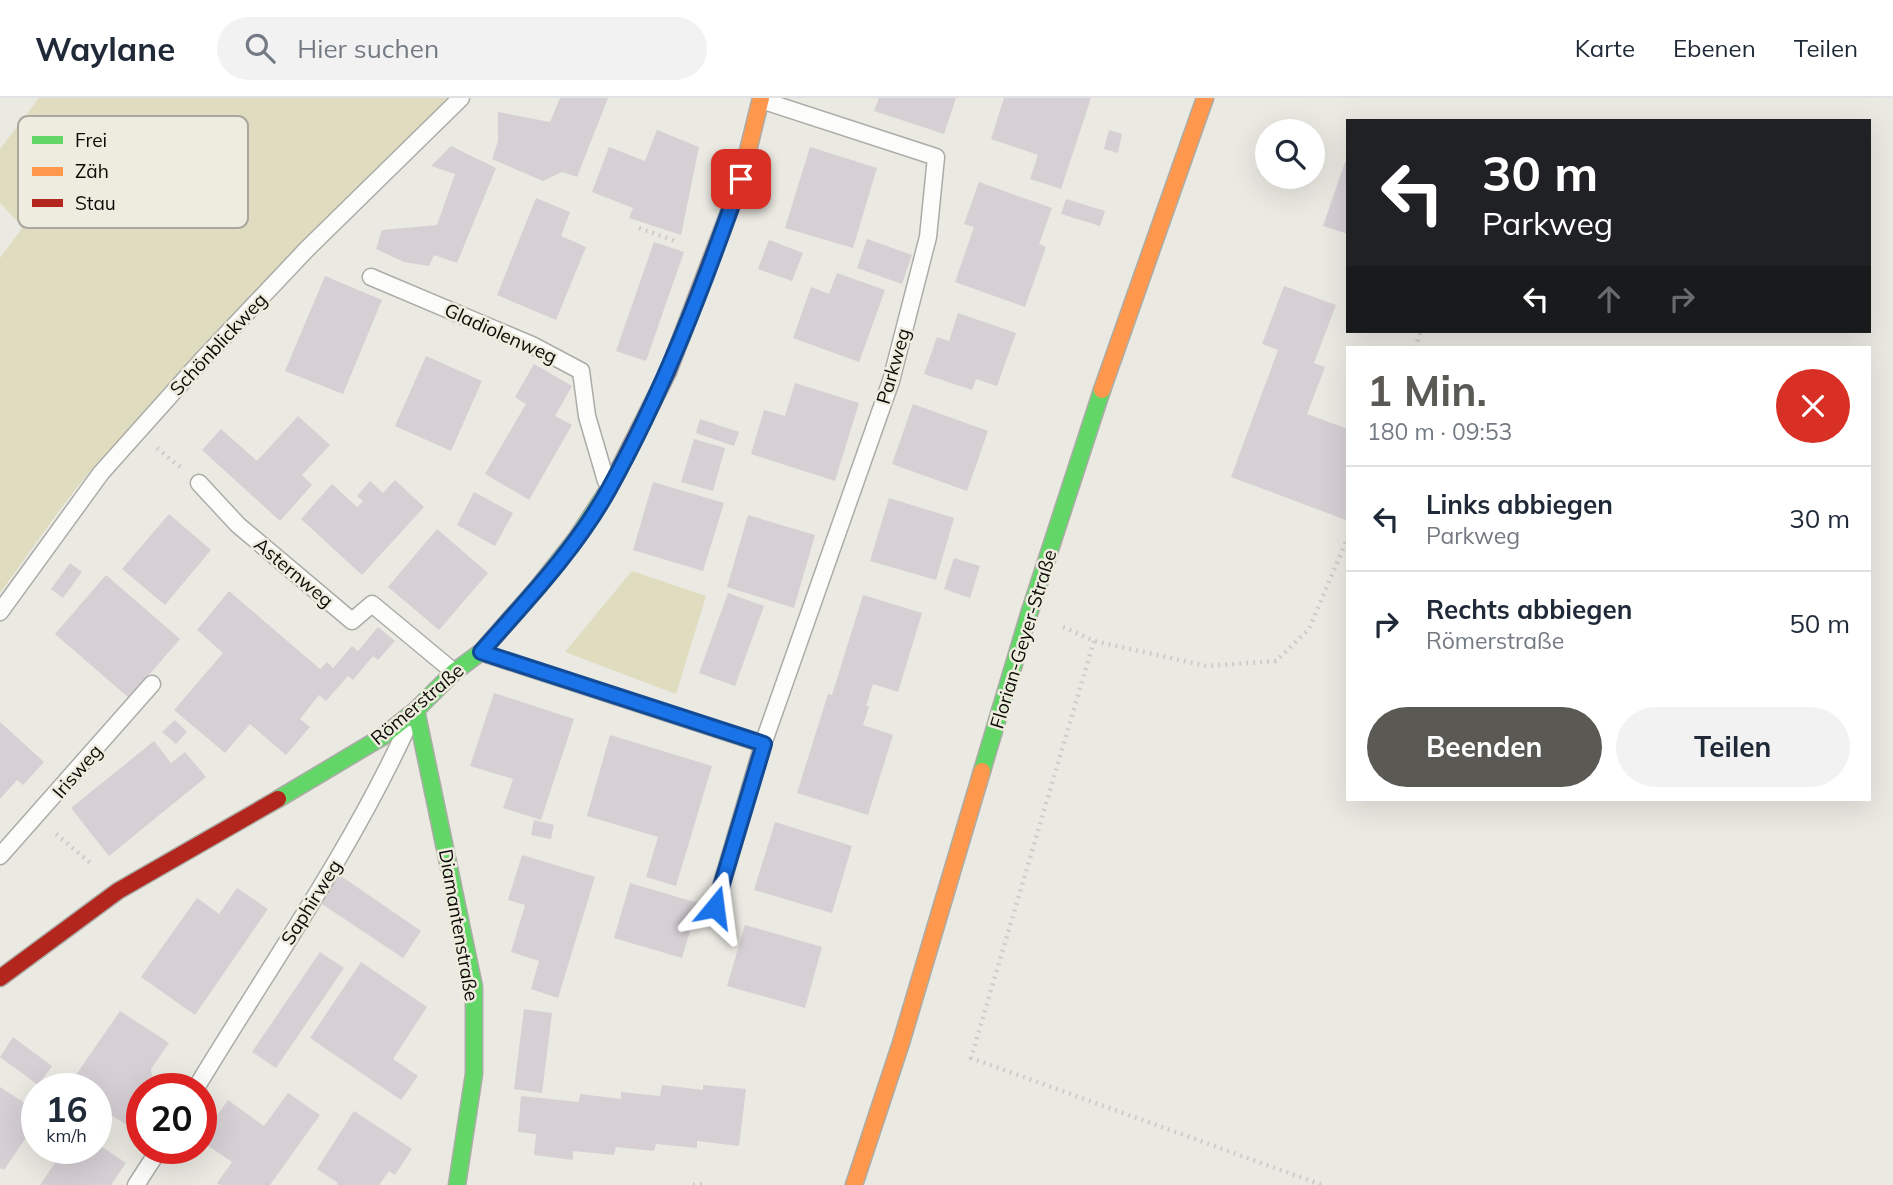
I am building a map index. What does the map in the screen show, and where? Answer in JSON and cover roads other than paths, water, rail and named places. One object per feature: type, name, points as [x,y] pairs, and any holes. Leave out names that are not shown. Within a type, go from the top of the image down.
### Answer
[{"type":"street","name":"Florian-Geyer-Straße","points":[[854,1185],[935,931],[1030,612],[1108,376],[1205,98]]},
{"type":"street","name":"Römerstraße","points":[[0,978],[118,891],[219,835],[382,737],[416,710],[454,672],[481,652],[554,567],[608,490],[668,372],[741,179],[761,99]]},
{"type":"street","name":"Diamantenstraße","points":[[416,710],[474,987],[474,1074],[457,1185]]},
{"type":"lane","name":"Schönblickweg","points":[[0,612],[101,473],[202,360],[307,249],[461,98]]},
{"type":"lane","name":"Parkweg","points":[[715,907],[764,744],[891,381],[928,237],[936,157],[761,99]]},
{"type":"lane","name":"Gladiolenweg","points":[[371,277],[532,345],[581,371],[587,416],[608,490]]},
{"type":"lane","name":"Asternweg","points":[[199,483],[238,525],[352,621],[372,604],[454,672]]},
{"type":"lane","points":[[481,652],[764,744]]},
{"type":"lane","name":"Irisweg","points":[[0,856],[152,684]]},
{"type":"lane","name":"Saphirweg","points":[[205,1073],[317,895],[382,782],[416,710]]},
{"type":"lane","points":[[136,1185],[150,1164]]}]
